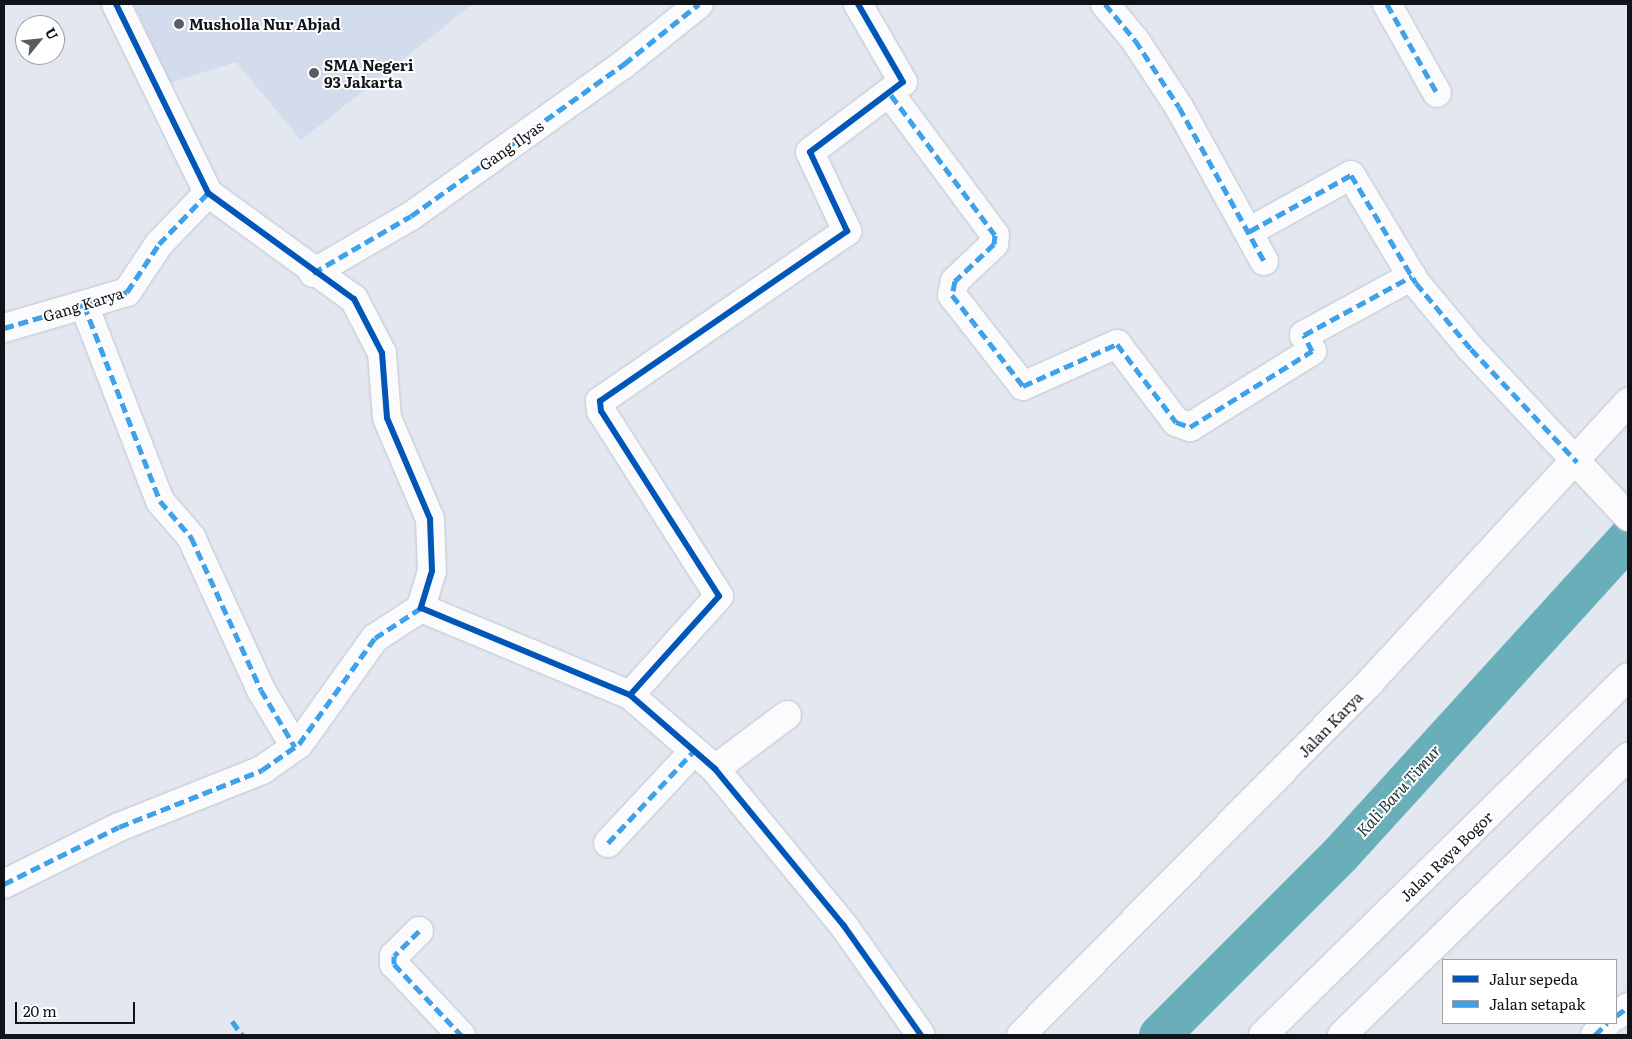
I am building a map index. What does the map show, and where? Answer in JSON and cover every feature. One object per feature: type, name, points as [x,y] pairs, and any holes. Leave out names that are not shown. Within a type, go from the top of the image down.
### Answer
[{"type":"main road","points":[[4,884],[119,827],[254,774],[295,747],[375,638],[422,608],[432,571],[430,519],[387,418],[382,353],[354,299],[313,272],[208,194],[116,4]]},
{"type":"main road","name":"Gang Ilyas","points":[[313,272],[411,216],[624,64],[700,4]]},
{"type":"main road","points":[[1104,4],[1135,40],[1179,107],[1250,231],[1264,261]]},
{"type":"main road","points":[[1387,4],[1437,94]]},
{"type":"main road","points":[[630,695],[719,596],[601,411],[600,401],[846,232],[810,152],[891,95],[903,82],[862,5]]},
{"type":"main road","points":[[891,95],[995,235],[994,244],[955,282],[952,294],[1023,386],[1117,344],[1176,422],[1190,426],[1312,351],[1304,335],[1412,276]]},
{"type":"main road","points":[[1250,231],[1350,176],[1412,276],[1471,349],[1628,517]]},
{"type":"main road","name":"Gang Karya","points":[[4,328],[127,292],[159,244],[208,194]]},
{"type":"main road","points":[[84,305],[160,501],[191,536],[261,690],[295,747]]},
{"type":"main road","name":"Jalan Karya","points":[[1021,1035],[1246,812],[1577,462],[1628,402]]},
{"type":"main road","points":[[422,608],[630,695],[714,769],[844,926],[922,1035]]},
{"type":"main road","name":"Jalan Raya Bogor","points":[[1263,1035],[1628,677]]},
{"type":"main road","points":[[714,769],[787,715]]},
{"type":"main road","points":[[608,843],[693,752]]},
{"type":"main road","points":[[1342,1035],[1628,756]]},
{"type":"main road","points":[[419,931],[394,956],[394,964],[461,1035]]},
{"type":"main road","points":[[1617,1015],[1628,1007]]},
{"type":"main road","points":[[1594,1035],[1606,1024]]},
{"type":"shaded area","name":"SMA Negeri 93 Jakarta","points":[[134,4],[473,4],[301,140],[236,62],[169,83]]},
{"type":"waterway","name":"Kali Baru Timur","points":[[1159,1035],[1340,854],[1628,538]]},
{"type":"marked path","points":[[313,273],[411,216],[624,64],[699,4]]},
{"type":"marked path","points":[[1105,4],[1135,40],[1179,107],[1264,261]]},
{"type":"marked path","points":[[1387,4],[1437,93]]},
{"type":"marked path","points":[[891,95],[995,235],[994,244],[955,281],[952,295],[1023,386],[1117,344],[1176,422],[1190,427],[1312,351],[1304,335],[1412,276]]},
{"type":"marked path","points":[[1250,231],[1351,175],[1416,283],[1471,349],[1577,462]]},
{"type":"marked path","points":[[4,328],[127,292],[159,244],[208,193]]},
{"type":"marked path","points":[[84,305],[160,501],[191,537],[261,690],[295,747]]},
{"type":"marked path","points":[[4,884],[119,827],[262,770],[299,744],[375,638],[421,608]]},
{"type":"marked path","points":[[608,843],[693,752]]},
{"type":"marked path","points":[[419,931],[394,956],[394,964],[461,1035]]},
{"type":"marked path","points":[[1617,1015],[1628,1007]]},
{"type":"marked path","points":[[232,1021],[242,1035]]},
{"type":"marked path","points":[[1595,1035],[1606,1024]]},
{"type":"cycle path","points":[[116,4],[208,193],[354,299],[382,353],[387,418],[430,519],[432,571],[421,608],[630,695],[715,769],[844,926],[921,1035]]},
{"type":"cycle path","points":[[630,695],[719,596],[601,411],[600,401],[847,231],[810,152],[903,82],[858,4]]},
{"type":"place","name":"Musholla Nur Abjad","points":[[179,24]]},
{"type":"place","name":"SMA Negeri 93 Jakarta","points":[[314,73]]}]
